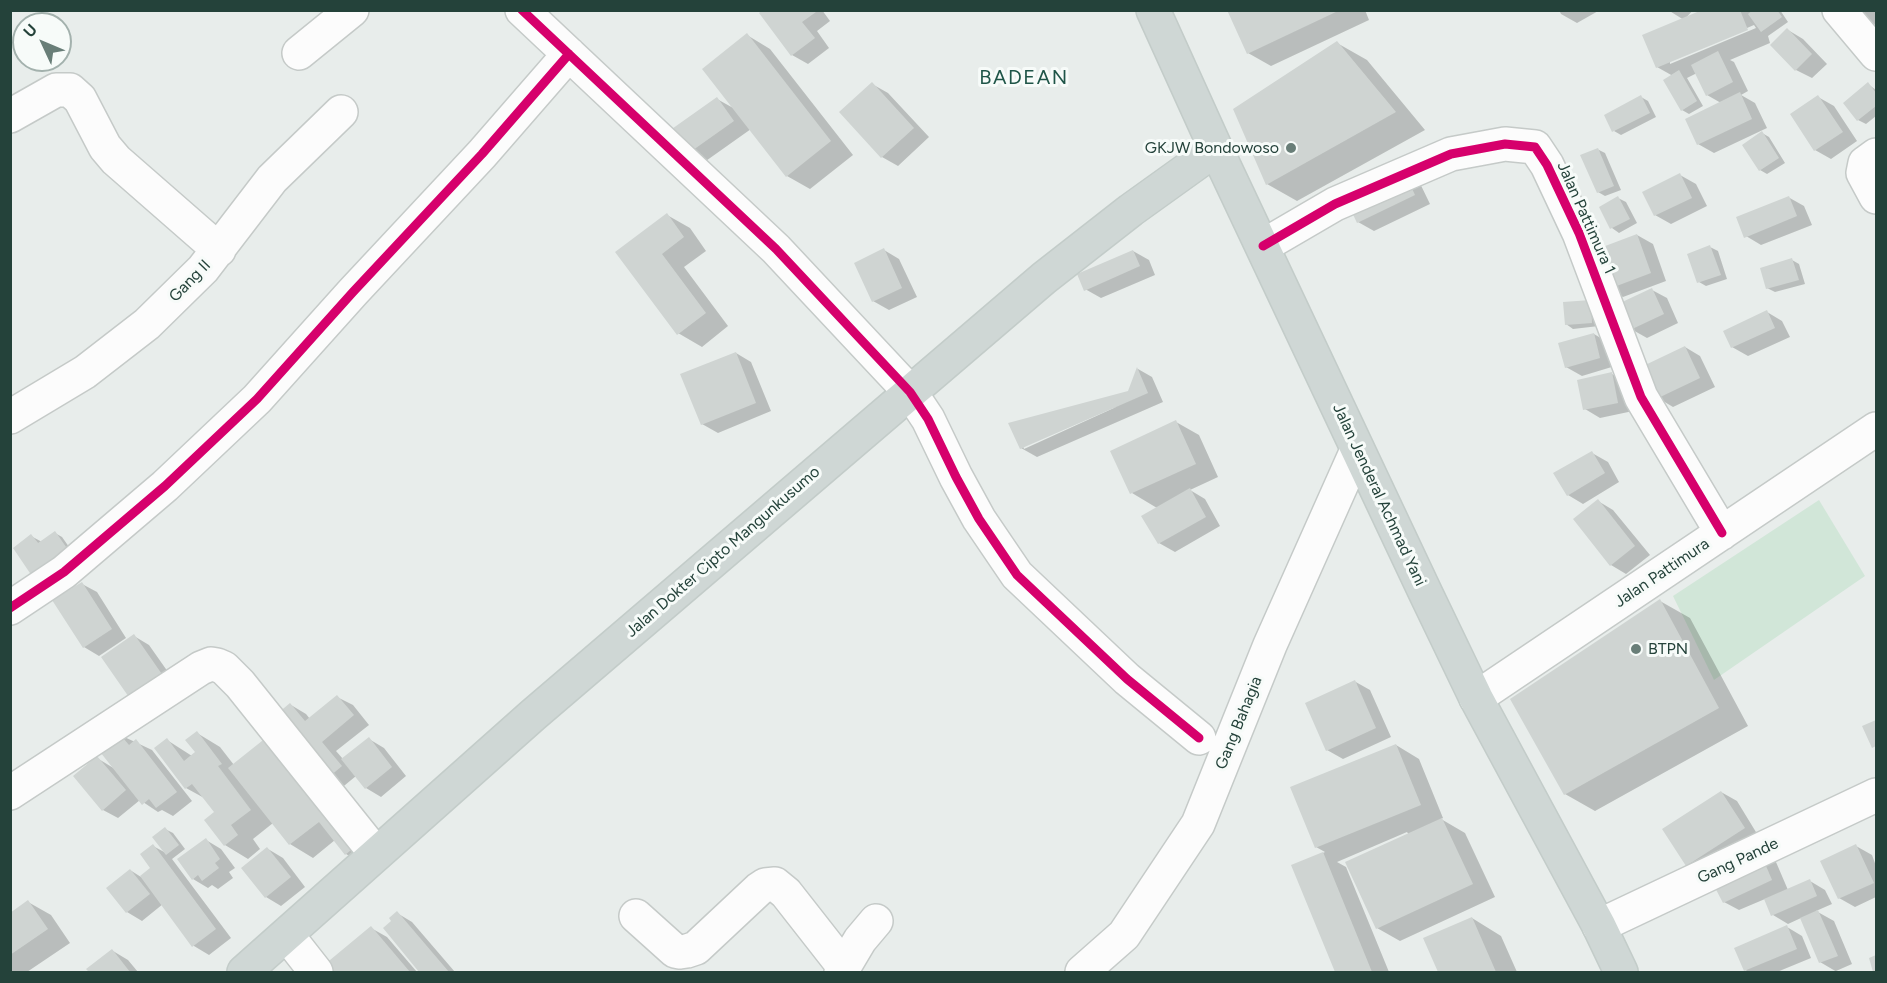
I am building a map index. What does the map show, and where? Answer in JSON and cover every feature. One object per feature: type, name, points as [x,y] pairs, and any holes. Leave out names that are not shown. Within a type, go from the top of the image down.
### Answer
[{"type":"main road","name":"Jalan Jenderal Achmad Yani","points":[[1153,10],[1357,450],[1476,698],[1599,926],[1621,972]]},
{"type":"main road","name":"Jalan Dokter Cipto Mangunkusumo","points":[[244,972],[542,708],[1044,278],[1216,148]]},
{"type":"street","points":[[299,54],[352,10]]},
{"type":"street","points":[[522,10],[776,249],[910,392],[928,419],[979,519],[1017,575],[1128,679],[1199,738]]},
{"type":"street","points":[[1839,10],[1876,54]]},
{"type":"street","points":[[10,608],[64,572],[165,486],[257,399],[482,154],[569,54]]},
{"type":"street","points":[[10,116],[56,90],[70,90],[80,99],[105,147],[116,160],[219,250]]},
{"type":"street","name":"Gang II","points":[[10,417],[86,372],[147,324],[203,269],[272,179],[341,112]]},
{"type":"street","name":"Jalan Pattimura 1","points":[[1263,246],[1335,204],[1451,154],[1505,144],[1535,147],[1547,165],[1579,233],[1641,397],[1722,533]]},
{"type":"street","points":[[1876,155],[1865,163],[1863,173],[1876,197]]},
{"type":"street","name":"Jalan Pattimura","points":[[1476,698],[1876,429]]},
{"type":"street","name":"Gang Bahagia","points":[[1082,972],[1124,935],[1198,824],[1270,645],[1357,450]]},
{"type":"street","points":[[10,793],[201,668],[211,664],[217,665],[240,684],[376,854]]},
{"type":"street","name":"Gang Pande","points":[[1599,926],[1876,795]]},
{"type":"street","points":[[636,916],[675,951],[687,951],[696,948],[759,889],[765,885],[775,884],[786,893],[842,970],[860,940],[876,921]]},
{"type":"street","points":[[287,934],[316,972]]},
{"type":"green space","points":[[1819,500],[1865,576],[1714,680],[1673,596]]},
{"type":"building","points":[[762,10],[815,10],[816,12],[802,22],[815,38],[791,56],[759,13]]},
{"type":"building","points":[[1227,10],[1340,10],[1247,54]]},
{"type":"building","points":[[1702,10],[1740,10],[1748,30],[1656,68],[1642,35]]},
{"type":"building","points":[[1753,10],[1777,10],[1782,17],[1761,32],[1748,14]]},
{"type":"building","points":[[1787,28],[1812,54],[1795,71],[1770,45]]},
{"type":"building","points":[[747,33],[831,141],[786,177],[702,69]]},
{"type":"building","name":"GKJW Bondowoso","points":[[1337,41],[1396,112],[1266,185],[1233,109]]},
{"type":"building","points":[[1718,51],[1733,82],[1706,96],[1691,65]]},
{"type":"building","points":[[1679,70],[1697,101],[1681,111],[1663,80]]},
{"type":"building","points":[[872,82],[914,128],[881,158],[839,112]]},
{"type":"building","points":[[1868,82],[1876,93],[1876,106],[1857,121],[1843,103]]},
{"type":"building","points":[[1740,92],[1752,119],[1697,145],[1685,119]]},
{"type":"building","points":[[1641,95],[1650,113],[1612,132],[1604,115]]},
{"type":"building","points":[[1818,95],[1843,132],[1814,151],[1790,114]]},
{"type":"building","points":[[717,97],[734,121],[686,155],[669,131]]},
{"type":"building","points":[[1762,131],[1779,158],[1759,171],[1742,145]]},
{"type":"building","points":[[1598,148],[1614,186],[1597,193],[1580,155]]},
{"type":"building","points":[[1399,161],[1415,195],[1357,223],[1341,189]]},
{"type":"building","points":[[1680,173],[1692,198],[1654,216],[1642,192]]},
{"type":"building","points":[[1618,196],[1630,219],[1610,229],[1599,207]]},
{"type":"building","points":[[1789,196],[1797,216],[1744,238],[1736,217]]},
{"type":"building","points":[[667,213],[684,237],[662,254],[706,313],[677,335],[615,252]]},
{"type":"building","points":[[1637,234],[1651,273],[1606,290],[1592,251]]},
{"type":"building","points":[[1710,245],[1721,275],[1697,283],[1687,254]]},
{"type":"building","points":[[884,248],[902,288],[872,302],[854,263]]},
{"type":"building","points":[[1133,250],[1140,266],[1084,291],[1077,274]]},
{"type":"building","points":[[1792,258],[1799,280],[1766,289],[1760,268]]},
{"type":"building","points":[[1652,288],[1664,314],[1630,330],[1618,304]]},
{"type":"building","points":[[1591,300],[1592,323],[1565,325],[1563,302]]},
{"type":"building","points":[[1767,310],[1775,328],[1731,348],[1723,331]]},
{"type":"building","points":[[1594,333],[1600,358],[1565,368],[1558,343]]},
{"type":"building","points":[[1685,346],[1700,378],[1656,399],[1641,367]]},
{"type":"building","points":[[736,352],[756,403],[701,425],[680,374]]},
{"type":"building","points":[[1137,367],[1148,393],[1020,449],[1008,423],[1128,391]]},
{"type":"building","points":[[1612,372],[1618,403],[1583,410],[1577,380]]},
{"type":"building","points":[[1176,420],[1196,464],[1130,494],[1110,451]]},
{"type":"building","points":[[1592,451],[1605,473],[1567,496],[1553,473]]},
{"type":"building","points":[[1190,488],[1206,517],[1158,544],[1141,516]]},
{"type":"building","points":[[1598,499],[1635,546],[1610,566],[1573,519]]},
{"type":"building","points":[[55,531],[73,557],[36,582],[13,548],[31,534],[38,543]]},
{"type":"building","points":[[82,582],[112,629],[83,648],[52,600]]},
{"type":"building","name":"BTPN","points":[[1660,599],[1719,708],[1564,795],[1510,699]]},
{"type":"building","points":[[134,634],[166,680],[133,703],[101,657]]},
{"type":"building","points":[[1355,680],[1376,728],[1326,751],[1305,703]]},
{"type":"building","points":[[337,695],[354,715],[322,742],[342,766],[323,782],[271,719],[290,703],[305,721]]},
{"type":"building","points":[[1876,720],[1876,746],[1872,748],[1862,726]]},
{"type":"building","points":[[197,731],[222,764],[218,766],[251,810],[231,825],[238,835],[224,846],[204,820],[214,812],[192,784],[185,789],[154,748],[167,738],[184,761],[195,752],[185,740]]},
{"type":"building","points":[[118,732],[129,745],[136,739],[177,792],[156,808],[149,799],[142,805],[97,748]]},
{"type":"building","points":[[272,733],[358,844],[345,855],[319,822],[289,845],[228,768]]},
{"type":"building","points":[[369,737],[392,767],[365,789],[341,759]]},
{"type":"building","points":[[1396,744],[1421,805],[1315,848],[1290,787]]},
{"type":"building","points":[[97,756],[126,790],[102,811],[73,776]]},
{"type":"building","points":[[1721,791],[1745,828],[1686,866],[1662,829]]},
{"type":"building","points":[[1442,818],[1473,884],[1376,929],[1345,862]]},
{"type":"building","points":[[165,827],[179,845],[166,855],[152,837]]},
{"type":"building","points":[[206,838],[220,859],[215,863],[219,868],[202,881],[198,875],[192,880],[177,859]]},
{"type":"building","points":[[153,844],[216,929],[192,947],[140,876],[150,868],[140,854]]},
{"type":"building","points":[[1856,844],[1874,883],[1838,899],[1820,861]]},
{"type":"building","points":[[267,847],[291,877],[265,898],[241,868]]},
{"type":"building","points":[[1323,852],[1372,972],[1335,972],[1291,865]]},
{"type":"building","points":[[1760,852],[1772,880],[1723,903],[1709,876]]},
{"type":"building","points":[[130,869],[150,894],[126,913],[106,888]]},
{"type":"building","points":[[1810,879],[1817,896],[1771,916],[1764,899]]},
{"type":"building","points":[[28,900],[48,929],[10,955],[10,913]]},
{"type":"building","points":[[1818,910],[1838,956],[1819,963],[1800,918]]},
{"type":"building","points":[[397,911],[449,972],[419,972],[383,928]]},
{"type":"building","points":[[1472,917],[1496,972],[1438,972],[1423,938]]},
{"type":"building","points":[[1787,925],[1797,949],[1744,971],[1734,948]]},
{"type":"building","points":[[371,926],[410,972],[331,972],[324,965]]},
{"type":"building","points":[[112,949],[130,972],[89,972],[86,969]]},
{"type":"building","points":[[1876,955],[1876,972],[1873,972],[1869,958]]},
{"type":"cycle path","points":[[522,10],[776,249],[910,392],[928,419],[979,519],[1017,575],[1127,679],[1199,738]]},
{"type":"cycle path","points":[[10,608],[64,572],[165,486],[257,399],[482,154],[569,54]]},
{"type":"cycle path","points":[[1263,246],[1335,204],[1451,154],[1505,144],[1535,147],[1547,165],[1579,233],[1641,397],[1722,533]]},
{"type":"place","name":"GKJW Bondowoso","points":[[1291,148]]},
{"type":"place","name":"BTPN","points":[[1636,649]]},
{"type":"district","name":"BADEAN","points":[[1024,78]]}]
